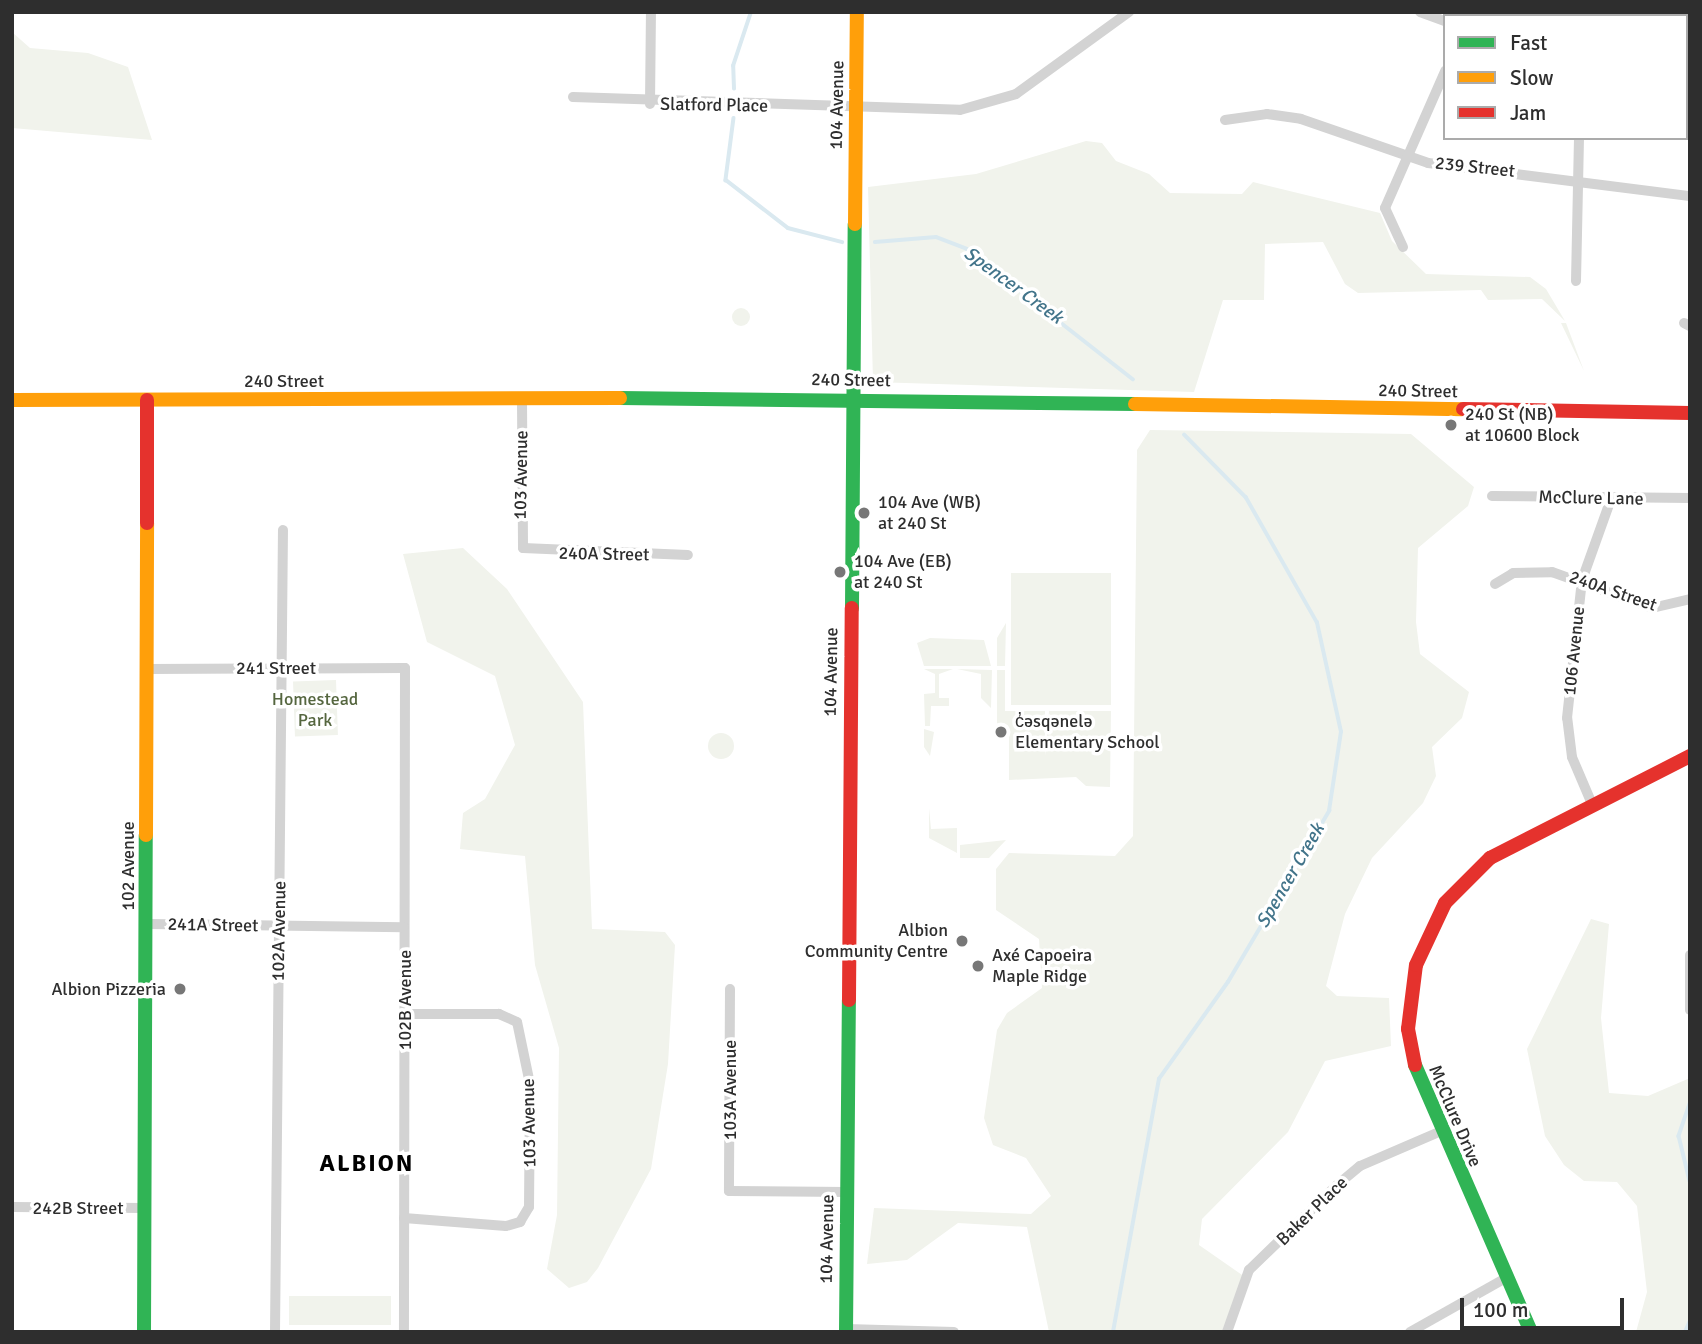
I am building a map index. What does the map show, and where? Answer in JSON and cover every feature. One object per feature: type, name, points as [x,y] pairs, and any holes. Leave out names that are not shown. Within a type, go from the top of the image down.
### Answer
[{"type":"main road","name":"104 Avenue","points":[[846,1330],[857,12]]},
{"type":"main road","name":"240 Street","points":[[12,400],[852,399],[1690,413]]},
{"type":"main road","name":"102 Avenue","points":[[144,1332],[148,400]]},
{"type":"main road","name":"McClure Drive","points":[[1531,1332],[1419,1086],[1409,1040],[1409,998],[1423,943],[1445,903],[1481,865],[1592,804],[1690,756]]},
{"type":"street","points":[[650,104],[651,12]]},
{"type":"street","name":"Slatford Place","points":[[573,97],[650,104],[960,110],[1016,94],[1129,12]]},
{"type":"street","points":[[1420,12],[1443,20]]},
{"type":"street","points":[[1403,247],[1385,208],[1404,153],[1443,75]]},
{"type":"street","name":"239 Street","points":[[1225,120],[1268,114],[1301,119],[1428,163],[1578,177],[1690,196]]},
{"type":"street","points":[[1576,281],[1579,140]]},
{"type":"street","name":"103 Avenue","points":[[522,401],[523,548]]},
{"type":"street","name":"McClure Lane","points":[[1492,496],[1690,498]]},
{"type":"street","name":"106 Avenue","points":[[1592,804],[1567,735],[1582,580],[1611,499]]},
{"type":"street","name":"102A Avenue","points":[[275,1332],[283,530]]},
{"type":"street","name":"240A Street","points":[[523,548],[529,553],[688,555]]},
{"type":"street","name":"240A Street","points":[[1495,584],[1531,571],[1582,580],[1652,608],[1690,599]]},
{"type":"street","name":"241 Street","points":[[148,669],[405,668]]},
{"type":"street","name":"102B Avenue","points":[[404,1332],[405,668]]},
{"type":"street","name":"241A Street","points":[[147,924],[404,927]]},
{"type":"street","points":[[1690,955],[1690,1010]]},
{"type":"street","name":"103A Avenue","points":[[730,989],[729,1191],[847,1192]]},
{"type":"street","name":"103 Avenue","points":[[404,1218],[506,1226],[520,1222],[529,1207],[530,1084],[517,1022],[499,1014],[406,1014]]},
{"type":"street","name":"Baker Place","points":[[1227,1332],[1249,1270],[1336,1186],[1360,1166],[1439,1132]]},
{"type":"street","name":"242B Street","points":[[12,1207],[144,1208]]},
{"type":"street","points":[[1410,1332],[1506,1278]]},
{"type":"street","points":[[846,1330],[952,1331]]},
{"type":"green space","points":[[1690,14],[1690,117],[1688,68]]},
{"type":"green space","points":[[12,32],[30,48],[88,53],[128,67],[152,140],[12,128]]},
{"type":"green space","points":[[1086,141],[1102,143],[1116,161],[1149,174],[1170,193],[1242,194],[1253,182],[1380,213],[1392,241],[1426,274],[1530,277],[1546,289],[1565,321],[1542,299],[1488,300],[1481,290],[1358,293],[1345,284],[1323,242],[1265,244],[1264,300],[1223,300],[1194,392],[873,382],[868,187],[976,174]]},
{"type":"green space","points":[[741,308],[747,311],[750,317],[747,323],[741,326],[735,323],[732,317],[735,311]]},
{"type":"green space","points":[[1561,323],[1566,323],[1584,371]]},
{"type":"green space","points":[[1150,430],[1411,434],[1474,487],[1468,506],[1418,548],[1416,622],[1420,654],[1469,692],[1462,718],[1432,747],[1436,776],[1423,803],[1372,858],[1345,914],[1326,986],[1337,996],[1389,998],[1391,1046],[1325,1061],[1288,1132],[1202,1219],[1199,1245],[1245,1277],[1227,1332],[1049,1332],[1027,1227],[958,1223],[907,1260],[867,1264],[874,1208],[1031,1214],[1051,1196],[1026,1158],[993,1145],[984,1118],[997,1030],[1007,1013],[1042,988],[1039,939],[996,910],[996,869],[1009,853],[1115,856],[1133,836],[1137,450]]},
{"type":"green space","points":[[463,548],[507,589],[583,702],[592,929],[665,932],[675,945],[668,1064],[651,1169],[598,1268],[587,1282],[569,1288],[547,1269],[557,1215],[559,1048],[535,965],[525,856],[460,849],[463,813],[485,799],[515,745],[495,676],[427,642],[403,554]]},
{"type":"green space","points":[[1011,573],[1111,573],[1111,705],[1011,705]]},
{"type":"green space","points":[[1006,623],[1005,666],[997,666],[997,638]]},
{"type":"green space","points":[[930,638],[984,640],[991,666],[924,666],[917,643]]},
{"type":"green space","points":[[924,669],[953,669],[939,674],[939,698],[949,698],[949,706],[931,706],[930,726],[925,726],[924,694],[935,693],[935,674]]},
{"type":"green space","points":[[957,669],[992,670],[991,708],[981,698],[981,674]]},
{"type":"green space","points":[[997,670],[1005,670],[1005,711],[1045,711],[1045,756],[1049,711],[1111,711],[1110,787],[1086,786],[1076,777],[1009,780],[1009,736],[997,727]]},
{"type":"green space","name":"Homestead Park","points":[[336,680],[338,735],[295,736],[293,682]]},
{"type":"green space","points":[[924,729],[934,732],[930,756],[924,747]]},
{"type":"green space","points":[[721,733],[730,737],[734,746],[730,755],[721,759],[712,755],[708,746],[712,737]]},
{"type":"green space","points":[[929,808],[931,829],[957,828],[957,853],[929,838]]},
{"type":"green space","points":[[1006,840],[989,858],[960,858],[960,845]]},
{"type":"green space","points":[[1591,919],[1609,924],[1601,1018],[1609,1093],[1648,1096],[1690,1078],[1690,1332],[1636,1332],[1647,1292],[1637,1206],[1617,1182],[1584,1181],[1564,1165],[1545,1136],[1527,1049]]},
{"type":"green space","points":[[289,1296],[391,1296],[391,1325],[289,1325]]},
{"type":"waterway","name":"Spencer Creek","points":[[734,89],[733,66],[751,12]]},
{"type":"waterway","name":"Spencer Creek","points":[[734,118],[726,180],[788,228],[842,242]]},
{"type":"waterway","name":"Spencer Creek","points":[[875,242],[936,237],[967,249],[1133,379]]},
{"type":"waterway","name":"Spencer Creek","points":[[1113,1332],[1159,1079],[1228,982],[1329,811],[1341,732],[1317,623],[1246,498],[1184,435]]},
{"type":"waterway","points":[[1690,1104],[1679,1136],[1690,1181]]},
{"type":"waterway","points":[[1685,1332],[1690,1321]]},
{"type":"traffic: fast","points":[[852,608],[855,224]]},
{"type":"traffic: fast","points":[[620,398],[1135,404]]},
{"type":"traffic: fast","points":[[144,1332],[146,835]]},
{"type":"traffic: fast","points":[[846,1332],[849,1000]]},
{"type":"traffic: fast","points":[[1415,1065],[1531,1332]]},
{"type":"traffic: slow","points":[[855,224],[857,12]]},
{"type":"traffic: slow","points":[[12,400],[620,398]]},
{"type":"traffic: slow","points":[[1135,404],[1463,409]]},
{"type":"traffic: slow","points":[[146,835],[147,523]]},
{"type":"traffic: jam","points":[[147,400],[147,523]]},
{"type":"traffic: jam","points":[[1463,409],[1690,413]]},
{"type":"traffic: jam","points":[[849,1000],[852,608]]},
{"type":"traffic: jam","points":[[1415,1065],[1408,1029],[1416,965],[1445,903],[1490,858],[1690,756]]},
{"type":"place","name":"240 St (NB) at 10600 Block","points":[[1451,425]]},
{"type":"place","name":"104 Ave (WB) at 240 St","points":[[864,513]]},
{"type":"place","name":"104 Ave (EB) at 240 St","points":[[840,572]]},
{"type":"place","name":"c̓əsqənelə Elementary School","points":[[1001,732]]},
{"type":"place","name":"Albion Community Centre","points":[[962,941]]},
{"type":"place","name":"Axé Capoeira Maple Ridge","points":[[978,966]]},
{"type":"place","name":"Albion Pizzeria","points":[[180,989]]},
{"type":"district","name":"ALBION","points":[[367,1164]]}]
